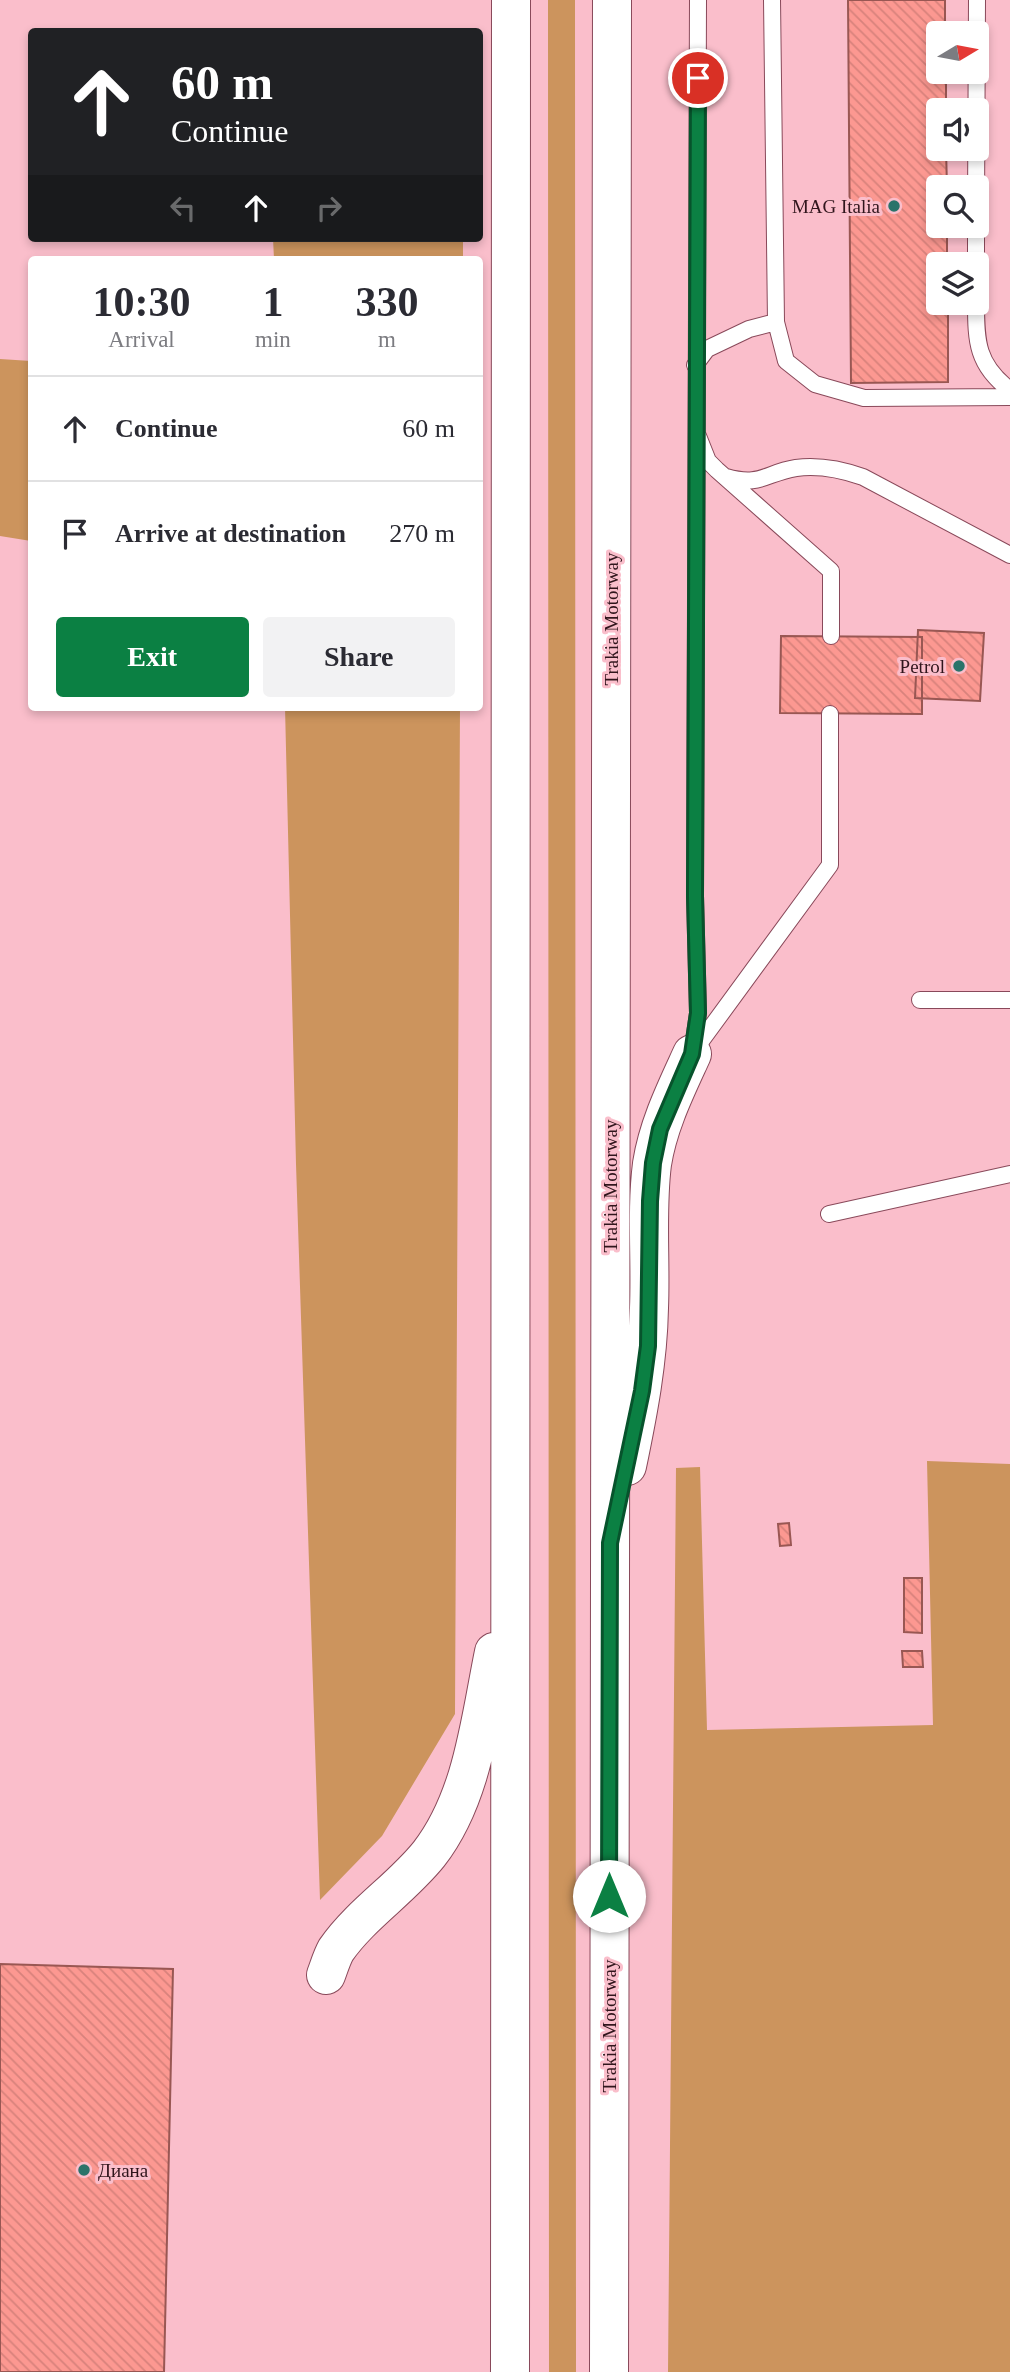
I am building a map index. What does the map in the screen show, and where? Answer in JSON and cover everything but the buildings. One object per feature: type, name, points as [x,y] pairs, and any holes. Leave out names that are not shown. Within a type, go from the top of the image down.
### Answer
[{"type":"highway","points":[[510,2372],[511,0]]},
{"type":"highway","name":"Trakia Motorway","points":[[609,2372],[612,0]]},
{"type":"highway","points":[[610,1543],[642,1391],[646,1358],[653,1163],[660,1129],[692,1054]]},
{"type":"highway","points":[[326,1975],[334,1953],[346,1938],[429,1853],[459,1800],[474,1751],[511,1564]]},
{"type":"highway","points":[[483,2372],[510,2229]]},
{"type":"lane","points":[[692,1054],[699,983],[695,896],[698,0]]},
{"type":"lane","points":[[772,0],[776,323],[786,361],[815,384],[864,398],[1010,397]]},
{"type":"lane","points":[[976,175],[977,0]]},
{"type":"lane","points":[[976,315],[976,338],[982,359],[994,378],[1010,390]]},
{"type":"lane","points":[[695,365],[707,349],[749,329],[776,323]]},
{"type":"lane","points":[[695,422],[700,445],[708,461],[831,571],[831,636]]},
{"type":"lane","points":[[726,478],[742,482],[758,481],[800,467],[844,470],[863,477],[1010,555]]},
{"type":"lane","points":[[692,1054],[830,865],[830,714]]},
{"type":"lane","points":[[920,1000],[1010,1000]]},
{"type":"lane","points":[[829,1214],[1010,1174]]},
{"type":"shaded area","points":[[548,0],[575,0],[576,2372],[549,2372]]},
{"type":"shaded area","points":[[273,242],[463,242],[463,256],[274,256]]},
{"type":"shaded area","points":[[0,359],[28,361],[28,541],[0,536]]},
{"type":"shaded area","points":[[285,711],[460,711],[455,1714],[382,1836],[320,1900],[296,1164]]},
{"type":"shaded area","points":[[927,1461],[1010,1464],[1010,2372],[668,2372],[676,1468],[700,1467],[707,1730],[933,1725]]},
{"type":"place","name":"MAG Italia","points":[[894,206]]},
{"type":"place","name":"Petrol","points":[[959,666]]},
{"type":"place","name":"Диана","points":[[84,2170]]},
{"type":"route","points":[[609,1896],[610,1543],[642,1391],[648,1346],[653,1163],[660,1129],[692,1054],[698,1013],[695,896],[698,78]]}]
